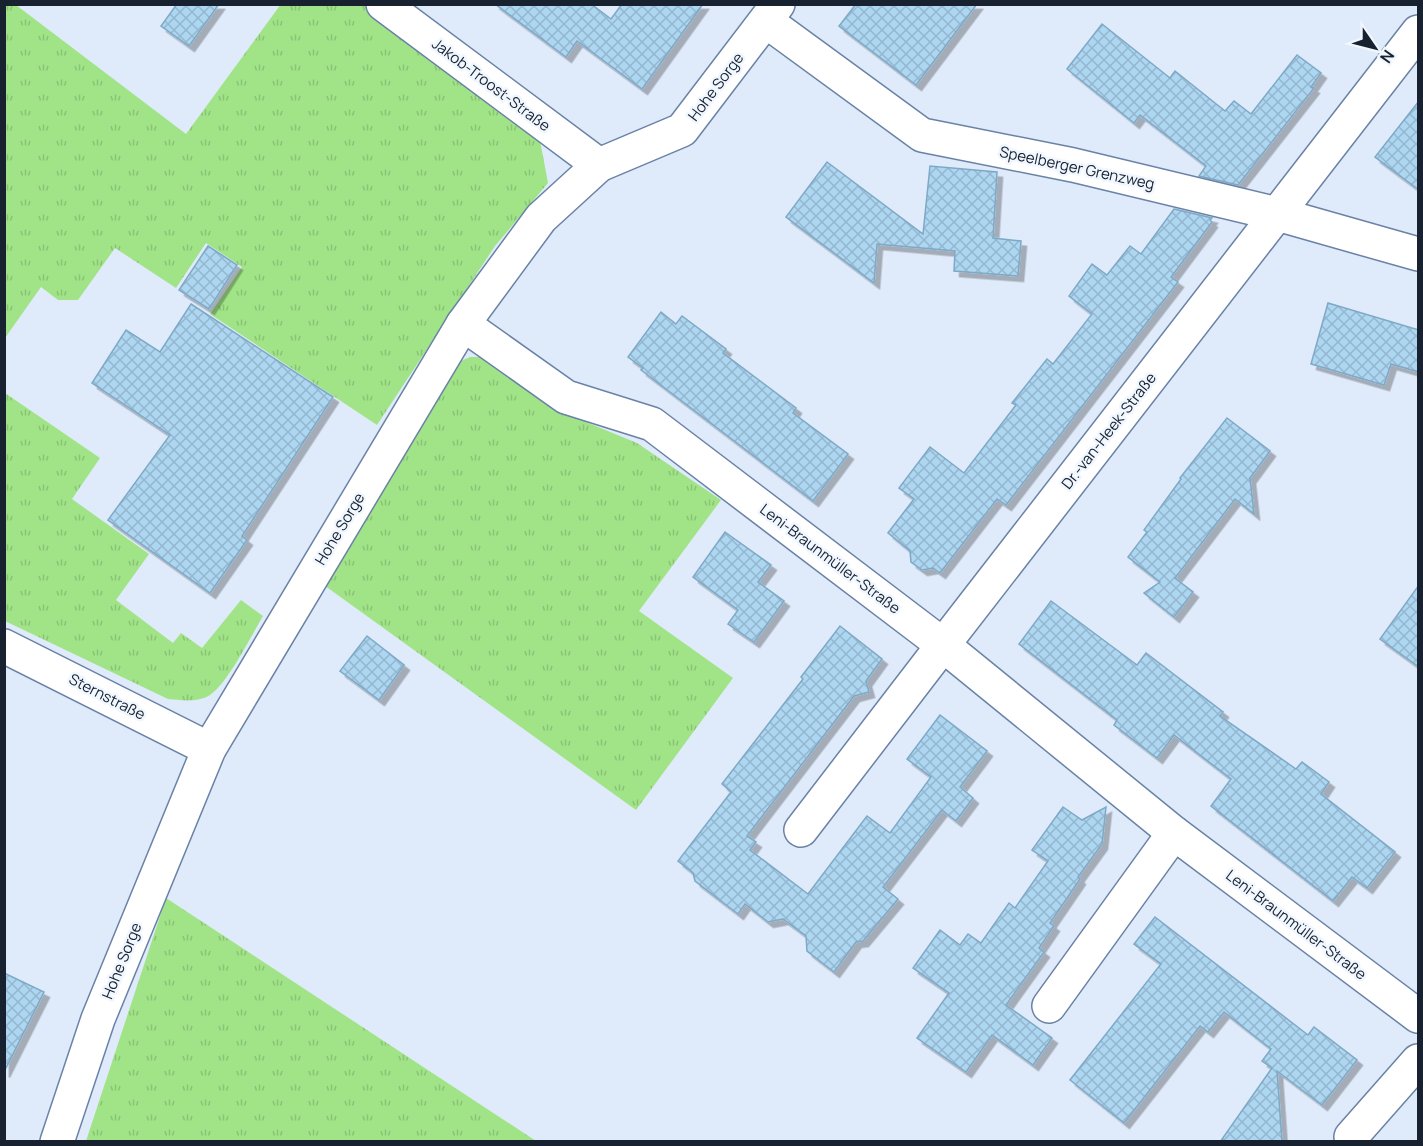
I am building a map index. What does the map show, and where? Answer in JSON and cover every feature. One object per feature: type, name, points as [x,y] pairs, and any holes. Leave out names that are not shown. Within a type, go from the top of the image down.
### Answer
[{"type":"street","name":"Jakob-Troost-Straße","points":[[383,4],[599,165]]},
{"type":"street","name":"Hohe Sorge","points":[[57,1142],[98,1020],[209,748],[463,324],[541,218],[599,165],[682,130],[772,13]]},
{"type":"street","name":"Speelberger Grenzweg","points":[[772,13],[922,135],[1073,165],[1277,214],[1419,254]]},
{"type":"street","name":"Dr.-van-Heek-Straße","points":[[801,830],[1419,32]]},
{"type":"street","name":"Leni-Braunmüller-Straße","points":[[463,324],[566,397],[652,424],[943,645],[1174,833],[1419,1016]]},
{"type":"street","name":"Sternstraße","points":[[4,646],[209,748]]},
{"type":"street","points":[[1049,1006],[1174,833]]},
{"type":"street","points":[[1351,1137],[1419,1061]]},
{"type":"green space","points":[[281,4],[369,5],[538,130],[548,183],[495,246],[377,425],[210,314],[242,267],[206,243],[176,288],[115,248],[78,300],[58,300],[41,287],[5,338],[5,5],[16,5],[186,134]]},
{"type":"green space","points":[[470,357],[482,357],[555,406],[581,420],[637,443],[721,500],[639,611],[733,678],[636,810],[321,583],[456,363]]},
{"type":"green space","points":[[5,393],[100,458],[72,499],[149,554],[116,600],[173,643],[181,633],[202,648],[241,600],[263,616],[232,670],[210,695],[194,700],[168,699],[5,621]]},
{"type":"green space","points":[[166,898],[536,1141],[86,1141]]},
{"type":"building","points":[[177,4],[219,4],[189,46],[161,26]]},
{"type":"building","points":[[495,4],[591,4],[611,19],[622,4],[703,4],[642,89],[577,41],[566,57]]},
{"type":"building","points":[[856,4],[977,4],[916,85],[839,26]]},
{"type":"building","points":[[1102,24],[1170,78],[1175,71],[1225,111],[1234,101],[1251,114],[1297,55],[1321,73],[1311,87],[1314,88],[1238,185],[1199,176],[1206,166],[1140,115],[1134,123],[1067,69]]},
{"type":"building","points":[[1419,101],[1419,190],[1375,157]]},
{"type":"building","points":[[827,162],[923,234],[930,166],[997,172],[993,238],[1021,241],[1018,276],[954,271],[955,251],[877,244],[874,283],[786,217]]},
{"type":"building","points":[[1174,209],[1212,218],[1210,220],[1212,222],[1171,277],[1178,282],[1006,505],[997,499],[940,573],[933,568],[922,570],[911,562],[910,551],[888,533],[914,499],[899,488],[930,447],[964,473],[1016,405],[1012,403],[1047,359],[1053,364],[1092,314],[1069,296],[1092,264],[1107,275],[1130,246],[1141,254]]},
{"type":"building","points":[[208,246],[237,265],[209,309],[179,290]]},
{"type":"building","points":[[1328,303],[1419,330],[1419,372],[1391,364],[1384,385],[1311,364]]},
{"type":"building","points":[[191,304],[333,397],[242,536],[247,540],[210,593],[108,520],[170,435],[92,383],[126,330],[160,352]]},
{"type":"building","points":[[661,312],[676,324],[682,316],[726,349],[723,353],[796,408],[793,413],[848,454],[813,501],[641,370],[643,368],[628,357]]},
{"type":"building","points":[[1227,418],[1270,451],[1250,478],[1254,514],[1235,499],[1175,578],[1193,592],[1174,617],[1144,593],[1160,582],[1128,557],[1147,532],[1144,530],[1180,478]]},
{"type":"building","points":[[725,532],[771,565],[758,582],[784,601],[754,642],[728,624],[738,610],[693,577]]},
{"type":"building","points":[[1419,585],[1419,667],[1380,639]]},
{"type":"building","points":[[1051,601],[1137,665],[1146,653],[1223,712],[1220,716],[1296,769],[1302,762],[1329,782],[1321,794],[1395,852],[1367,888],[1352,877],[1333,901],[1211,806],[1231,779],[1174,735],[1157,758],[1114,725],[1117,720],[1019,644]]},
{"type":"building","points":[[840,626],[882,659],[866,681],[869,692],[854,696],[747,836],[756,842],[750,850],[808,894],[867,816],[890,833],[931,777],[907,759],[940,715],[987,751],[960,787],[973,798],[956,821],[942,810],[883,887],[898,899],[863,941],[856,942],[834,972],[807,951],[806,936],[783,919],[768,922],[745,904],[738,914],[695,881],[693,873],[678,861],[731,792],[722,784],[803,679],[801,677]]},
{"type":"building","points":[[367,636],[404,665],[379,700],[340,671]]},
{"type":"building","points":[[1063,807],[1082,820],[1106,807],[1102,844],[1078,877],[1080,879],[1050,923],[1054,926],[1039,948],[1044,952],[1006,1005],[1052,1038],[1033,1065],[992,1035],[966,1072],[917,1038],[949,993],[913,968],[940,930],[960,945],[968,934],[981,943],[1009,903],[1015,908],[1048,861],[1032,850]]},
{"type":"building","points":[[1155,917],[1308,1035],[1314,1027],[1357,1060],[1322,1105],[1277,1071],[1282,1142],[1220,1142],[1272,1068],[1262,1061],[1271,1049],[1224,1012],[1208,1032],[1200,1026],[1124,1123],[1070,1080],[1161,964],[1134,944]]},
{"type":"building","points":[[4,973],[44,992],[4,1072]]}]
